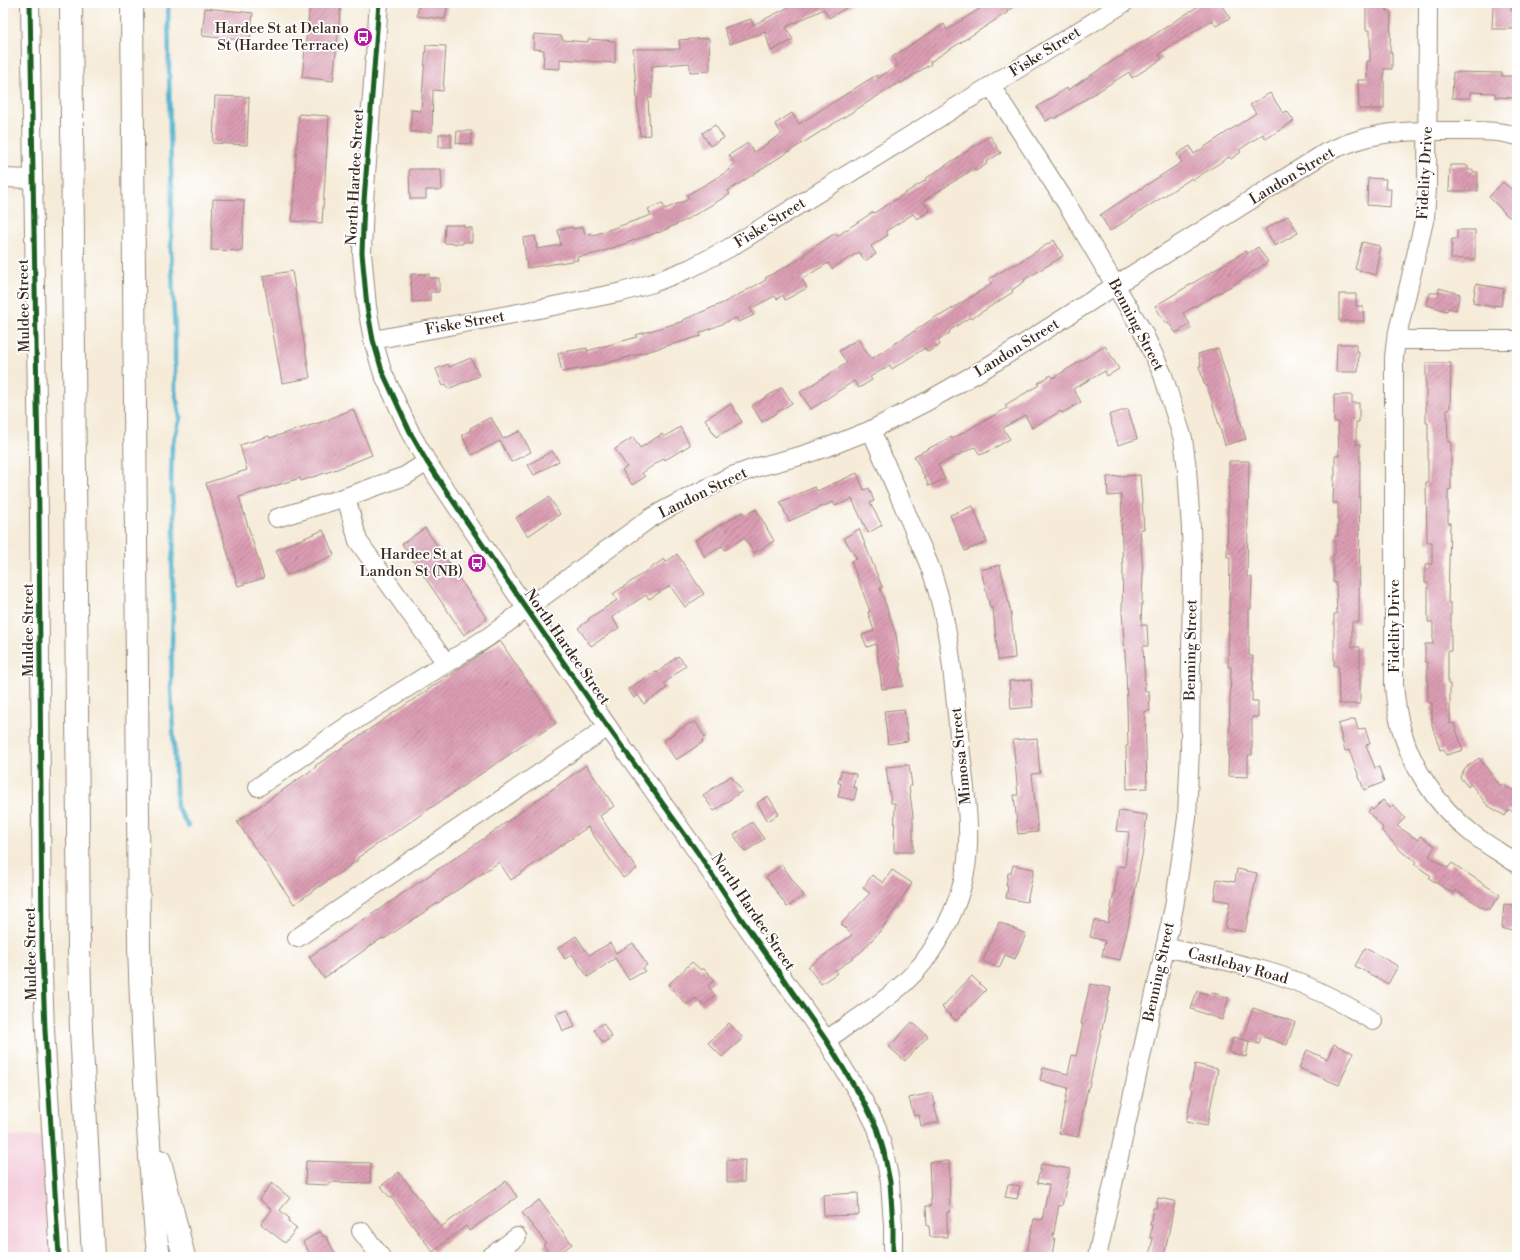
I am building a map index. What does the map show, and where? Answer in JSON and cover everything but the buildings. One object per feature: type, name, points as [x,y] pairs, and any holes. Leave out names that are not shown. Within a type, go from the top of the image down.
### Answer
[{"type":"highway","points":[[71,3],[79,947],[81,1029],[93,1257]]},
{"type":"highway","points":[[132,3],[141,1026],[153,1206],[159,1257]]},
{"type":"highway","points":[[146,1104],[184,1257]]},
{"type":"highway","points":[[86,1109],[101,1257]]},
{"type":"street","name":"Muldee Street","points":[[30,3],[39,514],[42,948],[45,1030],[59,1257]]},
{"type":"street","name":"North Hardee Street","points":[[379,3],[362,253],[367,307],[373,340],[382,371],[390,391],[411,434],[427,462],[526,609],[698,853],[738,914],[826,1040],[864,1102],[877,1128],[890,1182],[893,1225],[893,1257]]},
{"type":"street","name":"Fiske Street","points":[[373,340],[622,292],[653,283],[691,268],[729,248],[1124,3]]},
{"type":"street","name":"Fidelity Drive","points":[[1428,3],[1428,131],[1425,217],[1396,340],[1394,357],[1394,685],[1398,716],[1409,750],[1418,770],[1433,794],[1452,816],[1473,835],[1517,864]]},
{"type":"street","name":"Benning Street","points":[[991,86],[1116,284],[1143,332],[1163,375],[1183,439],[1187,469],[1192,568],[1190,748],[1187,818],[1174,907],[1097,1257]]},
{"type":"street","name":"Landon Street","points":[[258,788],[362,716],[488,636],[649,519],[729,477],[758,467],[800,456],[871,430],[926,402],[984,369],[1325,153],[1349,143],[1373,136],[1399,132],[1490,130],[1517,136]]},
{"type":"street","points":[[3,178],[33,180]]},
{"type":"street","points":[[1396,340],[1517,340]]},
{"type":"street","name":"Mimosa Street","points":[[826,1040],[880,1002],[907,981],[919,968],[939,938],[955,905],[962,881],[968,838],[966,802],[949,642],[942,605],[934,576],[871,430]]},
{"type":"street","points":[[277,518],[346,497],[405,476],[427,462]]},
{"type":"street","points":[[346,497],[358,541],[446,663]]},
{"type":"street","points":[[297,938],[608,727]]},
{"type":"street","name":"Castlebay Road","points":[[1165,948],[1270,972],[1341,1002],[1373,1021]]},
{"type":"street","points":[[361,1231],[381,1257]]},
{"type":"street","points":[[490,1257],[517,1237]]},
{"type":"shaded area","points":[[3,1136],[43,1137],[50,1257],[3,1257]]},
{"type":"waterway","points":[[168,3],[172,195],[171,252],[175,334],[175,390],[180,418],[172,447],[171,486],[174,514],[174,540],[172,561],[173,605],[171,689],[177,807],[188,826]]},
{"type":"cycle path","points":[[30,3],[39,514],[42,948],[45,1030],[59,1257]]},
{"type":"cycle path","points":[[379,3],[364,201],[362,253],[367,307],[373,340],[382,371],[411,434],[427,462],[608,727],[698,853],[738,914],[826,1040],[864,1102],[877,1128],[890,1182],[893,1225],[893,1257]]},
{"type":"place","name":"Hardee St at Delano St (Hardee Terrace)","points":[[363,37]]},
{"type":"place","name":"Hardee St at Landon St (NB)","points":[[477,563]]}]
